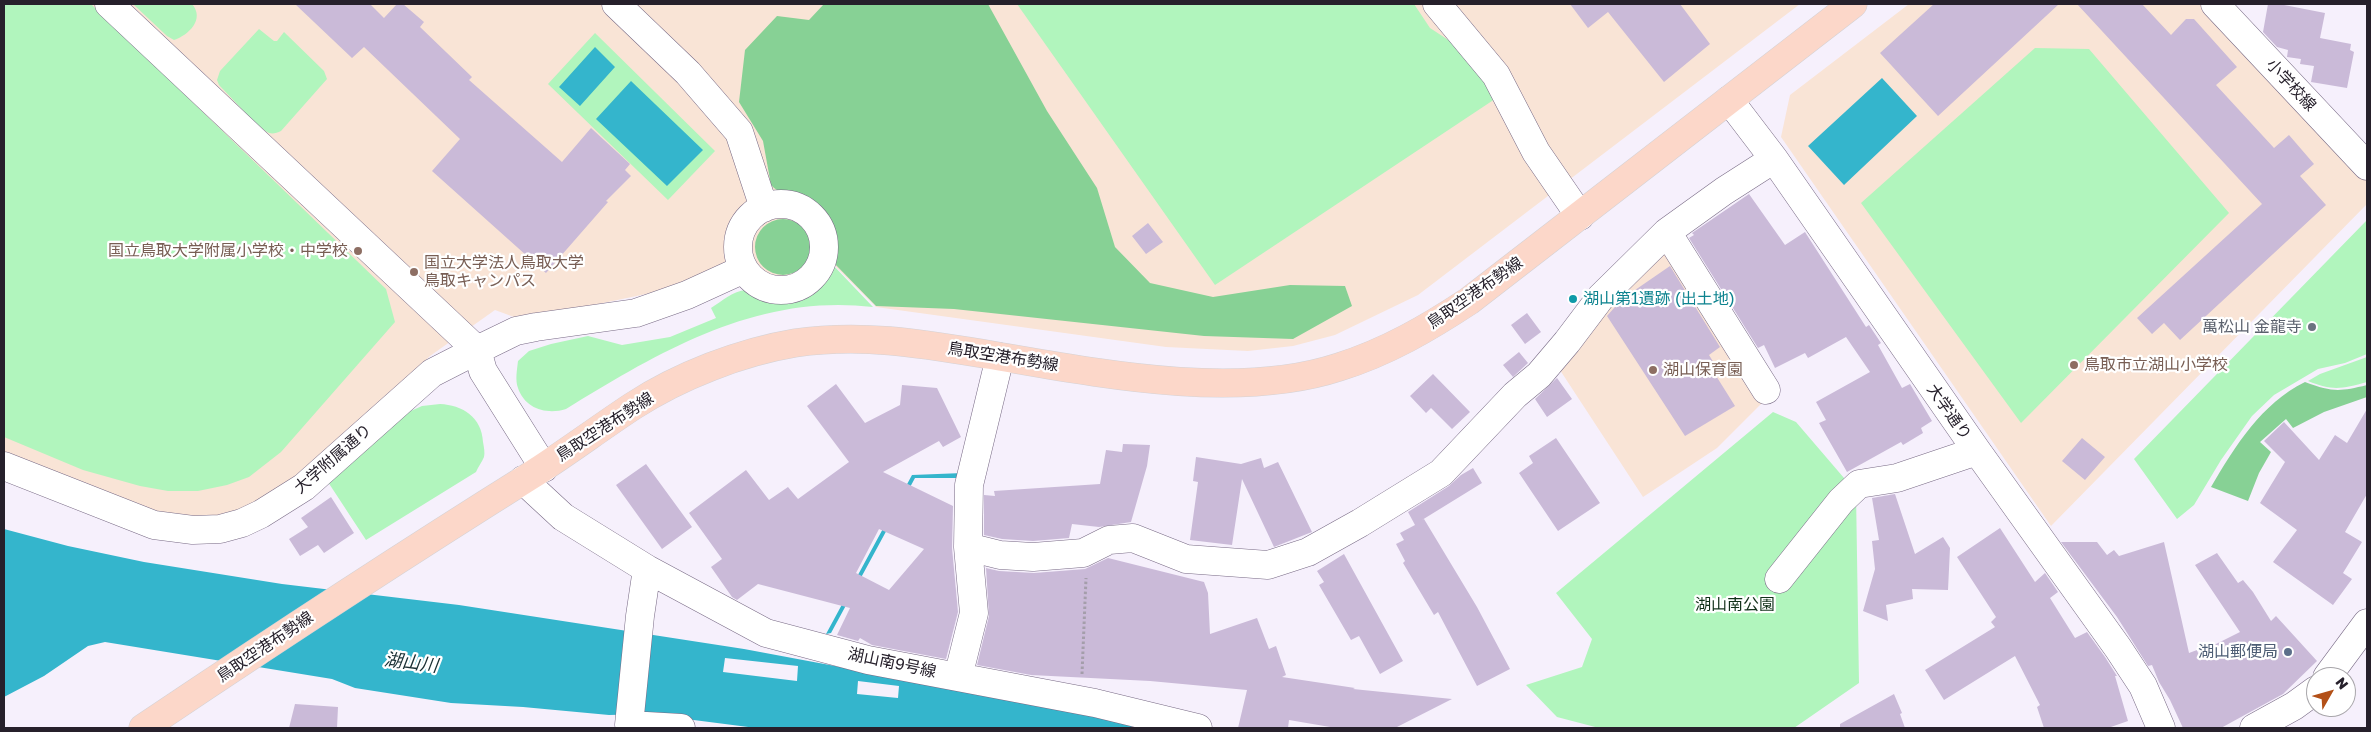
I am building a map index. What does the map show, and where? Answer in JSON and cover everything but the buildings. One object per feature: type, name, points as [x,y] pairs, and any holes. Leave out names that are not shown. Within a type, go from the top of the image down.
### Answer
[{"type":"main road","name":"鳥取空港布勢線","points":[[144,728],[376,573],[533,474],[636,404],[709,367],[746,354],[794,343],[847,338],[896,340],[1125,375],[1230,384],[1280,380],[1336,368],[1385,350],[1428,328],[1469,301],[1729,100],[1840,8]]},
{"type":"street","points":[[109,4],[477,350]]},
{"type":"street","points":[[616,4],[688,73],[739,132],[764,208]]},
{"type":"street","points":[[1437,4],[1496,75],[1536,152],[1580,216]]},
{"type":"street","name":"小学校線","points":[[2215,4],[2367,166]]},
{"type":"street","name":"大学通り","points":[[1729,100],[1774,159],[1977,451],[2118,648],[2143,686],[2161,728]]},
{"type":"street","points":[[968,547],[1000,555],[1033,557],[1086,551],[1109,540],[1132,538],[1186,559],[1268,565],[1308,552],[1360,523],[1440,473],[1515,395],[1539,375],[1567,342],[1601,296],[1667,232],[1724,191],[1774,159]]},
{"type":"street","points":[[774,205],[789,205],[807,214],[820,230],[824,243],[823,257],[818,269],[809,280],[798,287],[784,290],[770,289],[758,283],[744,269],[740,260],[738,246],[741,231],[749,219],[764,208],[774,205]]},
{"type":"street","points":[[1667,232],[1766,390]]},
{"type":"street","name":"大学附属通り","points":[[4,466],[154,525],[174,529],[220,529],[242,523],[261,514],[304,487],[432,373],[477,350],[516,331],[536,326],[636,312],[687,295],[744,269]]},
{"type":"street","name":"湖山南9号線","points":[[477,350],[483,371],[533,474],[563,517],[647,569],[766,633],[868,660],[1080,700],[1198,728]]},
{"type":"street","points":[[958,677],[974,613],[968,547],[970,485],[1000,357]]},
{"type":"street","points":[[1779,579],[1841,502],[1859,484],[1897,478],[1977,451]]},
{"type":"street","points":[[647,569],[640,616],[629,725],[682,728]]},
{"type":"street","points":[[2335,667],[2367,625]]},
{"type":"street","points":[[2254,728],[2306,697]]},
{"type":"path","points":[[1080,700],[1086,598],[1086,551]]},
{"type":"shaded area","name":"国立大学法人鳥取大学 鳥取キャンパス","points":[[4,4],[1800,4],[1418,295],[1335,335],[1293,346],[1248,351],[1166,347],[876,307],[831,262],[818,283],[805,291],[787,296],[745,287],[670,289],[522,320],[495,310],[430,356],[335,450],[234,517],[169,521],[4,454]]},
{"type":"shaded area","name":"鳥取市立湖山小学校","points":[[1909,4],[2206,4],[2367,174],[2367,204],[2051,526],[1781,137],[1790,95]]},
{"type":"shaded area","name":"湖山保育園","points":[[1666,241],[1765,400],[1717,448],[1643,497],[1556,364]]},
{"type":"green space","points":[[4,4],[91,4],[386,289],[395,322],[281,452],[249,477],[227,485],[198,491],[168,491],[140,486],[83,470],[4,437]]},
{"type":"green space","points":[[133,4],[192,4],[196,10],[196,21],[190,30],[174,40],[167,36]]},
{"type":"green space","points":[[824,4],[988,4],[1047,111],[1097,188],[1115,247],[1150,283],[1213,297],[1290,285],[1345,286],[1352,306],[1293,339],[1204,336],[954,309],[876,306],[833,262],[832,233],[818,208],[800,198],[781,192],[771,185],[763,141],[739,102],[745,50],[777,16],[809,20]]},
{"type":"green space","points":[[1017,4],[1414,4],[1430,28],[1456,45],[1498,97],[1215,285]]},
{"type":"green space","points":[[259,29],[274,41],[277,41],[284,32],[324,71],[327,79],[281,131],[275,133],[269,133],[258,125],[219,85],[217,80],[220,71]]},
{"type":"green space","points":[[595,33],[715,151],[668,200],[548,84]]},
{"type":"green space","points":[[2035,48],[2089,49],[2229,213],[2021,423],[1861,203]]},
{"type":"green space","points":[[783,219],[794,221],[803,227],[809,236],[811,247],[809,258],[803,267],[794,273],[783,275],[772,273],[763,267],[757,258],[755,247],[757,236],[763,227],[772,221]]},
{"type":"green space","points":[[2367,220],[2367,354],[2345,363],[2318,369],[2274,395],[2252,416],[2221,460],[2194,505],[2177,519],[2134,459]]},
{"type":"green space","points":[[832,264],[873,307],[831,305],[790,309],[750,318],[712,331],[674,348],[601,387],[566,409],[559,411],[538,409],[526,401],[518,388],[516,378],[518,361],[529,351],[588,336],[622,345],[670,337],[716,318],[711,308],[737,292],[749,290],[779,299],[789,299],[807,293],[822,281]]},
{"type":"green space","points":[[2367,357],[2367,382],[2331,388],[2308,381],[2320,374]]},
{"type":"green space","points":[[2305,382],[2322,388],[2336,390],[2367,385],[2367,397],[2324,412],[2293,428],[2286,419],[2260,442],[2271,452],[2259,473],[2248,501],[2211,487],[2251,427],[2275,402]]},
{"type":"green space","points":[[440,404],[463,410],[475,419],[482,433],[484,457],[482,461],[476,472],[366,540],[328,482],[404,414],[422,406]]},
{"type":"green space","name":"湖山南公園","points":[[1773,412],[1796,422],[1856,492],[1859,683],[1794,728],[1599,728],[1557,717],[1526,685],[1582,667],[1592,639],[1556,593]]},
{"type":"water","points":[[595,47],[615,67],[580,106],[559,87]]},
{"type":"water","points":[[1882,78],[1917,116],[1844,185],[1808,146]]},
{"type":"water","points":[[631,81],[703,150],[667,186],[596,119]]},
{"type":"water","points":[[963,473],[962,478],[915,478],[831,633],[826,634],[912,475]]},
{"type":"water","name":"湖山川","points":[[4,529],[68,546],[144,562],[282,584],[459,605],[744,649],[1167,728],[756,728],[647,714],[609,715],[451,703],[355,688],[332,679],[105,642],[88,646],[44,676],[4,697]],"holes":[[[725,658],[798,666],[797,681],[723,672]],[[858,681],[899,686],[898,698],[857,694]]]},
{"type":"place","name":"国立鳥取大学附属小学校・中学校","points":[[358,251]]},
{"type":"place","name":"国立大学法人鳥取大学 鳥取キャンパス","points":[[414,272]]},
{"type":"place","name":"湖山第1遺跡 (出土地)","points":[[1573,299]]},
{"type":"place","name":"萬松山 金龍寺","points":[[2312,327]]},
{"type":"place","name":"鳥取市立湖山小学校","points":[[2074,365]]},
{"type":"place","name":"湖山保育園","points":[[1653,370]]},
{"type":"place","name":"湖山郵便局","points":[[2288,652]]}]
